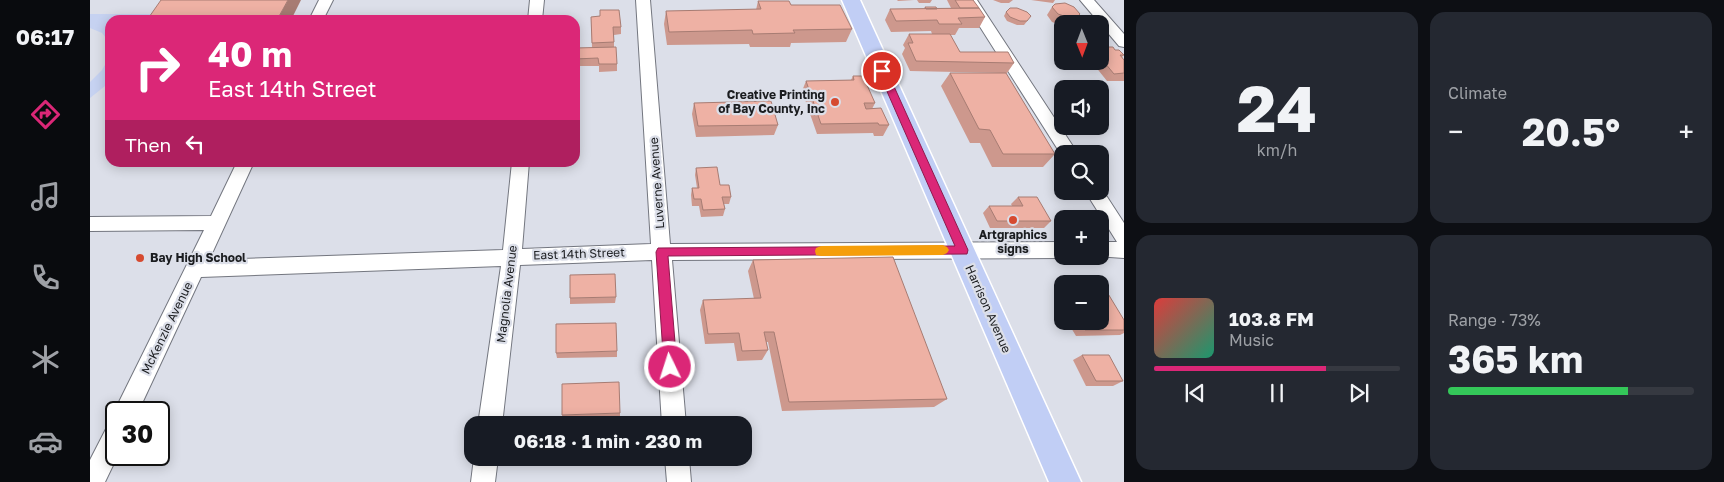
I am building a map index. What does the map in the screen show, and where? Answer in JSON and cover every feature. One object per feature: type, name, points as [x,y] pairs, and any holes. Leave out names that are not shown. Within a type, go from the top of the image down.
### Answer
[{"type":"main road","name":"Harrison Avenue","points":[[851,0],[1065,482]]},
{"type":"street","points":[[318,15],[326,0]]},
{"type":"street","points":[[536,15],[537,0]]},
{"type":"street","name":"Luverne Avenue","points":[[643,0],[673,416]]},
{"type":"street","points":[[970,0],[1064,145]]},
{"type":"street","points":[[1087,0],[1124,43]]},
{"type":"street","name":"McKenzie Avenue","points":[[131,401],[244,167]]},
{"type":"street","name":"Magnolia Avenue","points":[[491,416],[512,256],[521,167]]},
{"type":"street","points":[[1100,200],[1124,238]]},
{"type":"street","points":[[90,224],[218,222]]},
{"type":"street","name":"East 14th Street","points":[[196,269],[662,252],[1054,250]]},
{"type":"street","points":[[1109,250],[1124,250]]},
{"type":"street","points":[[92,482],[105,455]]},
{"type":"street","points":[[483,482],[485,466]]},
{"type":"street","points":[[678,466],[679,482]]},
{"type":"shaded area","points":[[90,14],[161,14],[105,15],[105,37],[102,33],[90,28]]},
{"type":"shaded area","points":[[105,65],[105,86],[90,98],[90,82]]},
{"type":"building","points":[[161,0],[288,0],[280,15],[150,15]]},
{"type":"building","points":[[955,0],[973,0],[979,8],[960,8]]},
{"type":"building","points":[[758,1],[789,1],[791,5],[840,5],[852,29],[793,30],[795,33],[753,34],[752,30],[669,32],[666,11],[761,9]]},
{"type":"building","points":[[1065,3],[1074,7],[1080,14],[1058,14],[1052,7],[1055,4]]},
{"type":"building","points":[[925,7],[936,7],[937,9],[926,9]]},
{"type":"building","points":[[979,8],[985,17],[958,18],[962,24],[939,24],[937,20],[896,21],[890,9]]},
{"type":"building","points":[[1010,8],[1017,8],[1031,16],[1027,21],[1020,21],[1010,17],[1006,12]]},
{"type":"building","points":[[600,10],[619,10],[621,27],[613,27],[614,42],[592,43],[591,17],[600,16]]},
{"type":"building","points":[[909,34],[950,34],[960,52],[1008,52],[1014,63],[916,61],[908,43],[913,43]]},
{"type":"building","points":[[616,47],[617,64],[599,64],[598,58],[580,59],[580,48]]},
{"type":"building","points":[[1109,47],[1119,50],[1124,55],[1120,55],[1124,60],[1124,73],[1114,74],[1109,68]]},
{"type":"building","points":[[950,73],[1006,73],[1054,154],[1003,154],[990,130],[979,129]]},
{"type":"building","name":"Creative Printing of Bay County, Inc","points":[[853,76],[863,76],[875,103],[864,103],[866,109],[881,108],[889,125],[879,125],[878,123],[821,124],[806,81],[854,80]]},
{"type":"building","points":[[771,101],[778,125],[698,126],[694,103]]},
{"type":"building","points":[[717,167],[720,185],[729,185],[731,197],[722,197],[725,209],[703,210],[701,199],[694,199],[692,188],[699,188],[696,168]]},
{"type":"building","points":[[1018,197],[1037,197],[1051,221],[997,221],[989,206],[1023,206]]},
{"type":"building","points":[[893,257],[947,399],[789,402],[774,332],[764,332],[768,350],[742,351],[739,333],[708,334],[703,300],[761,298],[753,260]]},
{"type":"building","points":[[615,274],[616,297],[570,298],[570,275]]},
{"type":"building","points":[[1109,295],[1124,320],[1124,330],[1109,330]]},
{"type":"building","points":[[616,323],[617,351],[556,353],[556,324]]},
{"type":"building","points":[[1082,355],[1109,355],[1123,381],[1096,381]]},
{"type":"building","points":[[619,382],[620,413],[562,415],[562,384]]},
{"type":"slow traffic","points":[[821,251],[943,250]]},
{"type":"place","name":"Creative Printing of Bay County, Inc","points":[[835,102]]},
{"type":"place","name":"Artgraphics signs","points":[[1013,220]]},
{"type":"place","name":"Bay High School","points":[[140,258]]},
{"type":"route","points":[[670,367],[662,252],[962,250],[882,71]]}]
